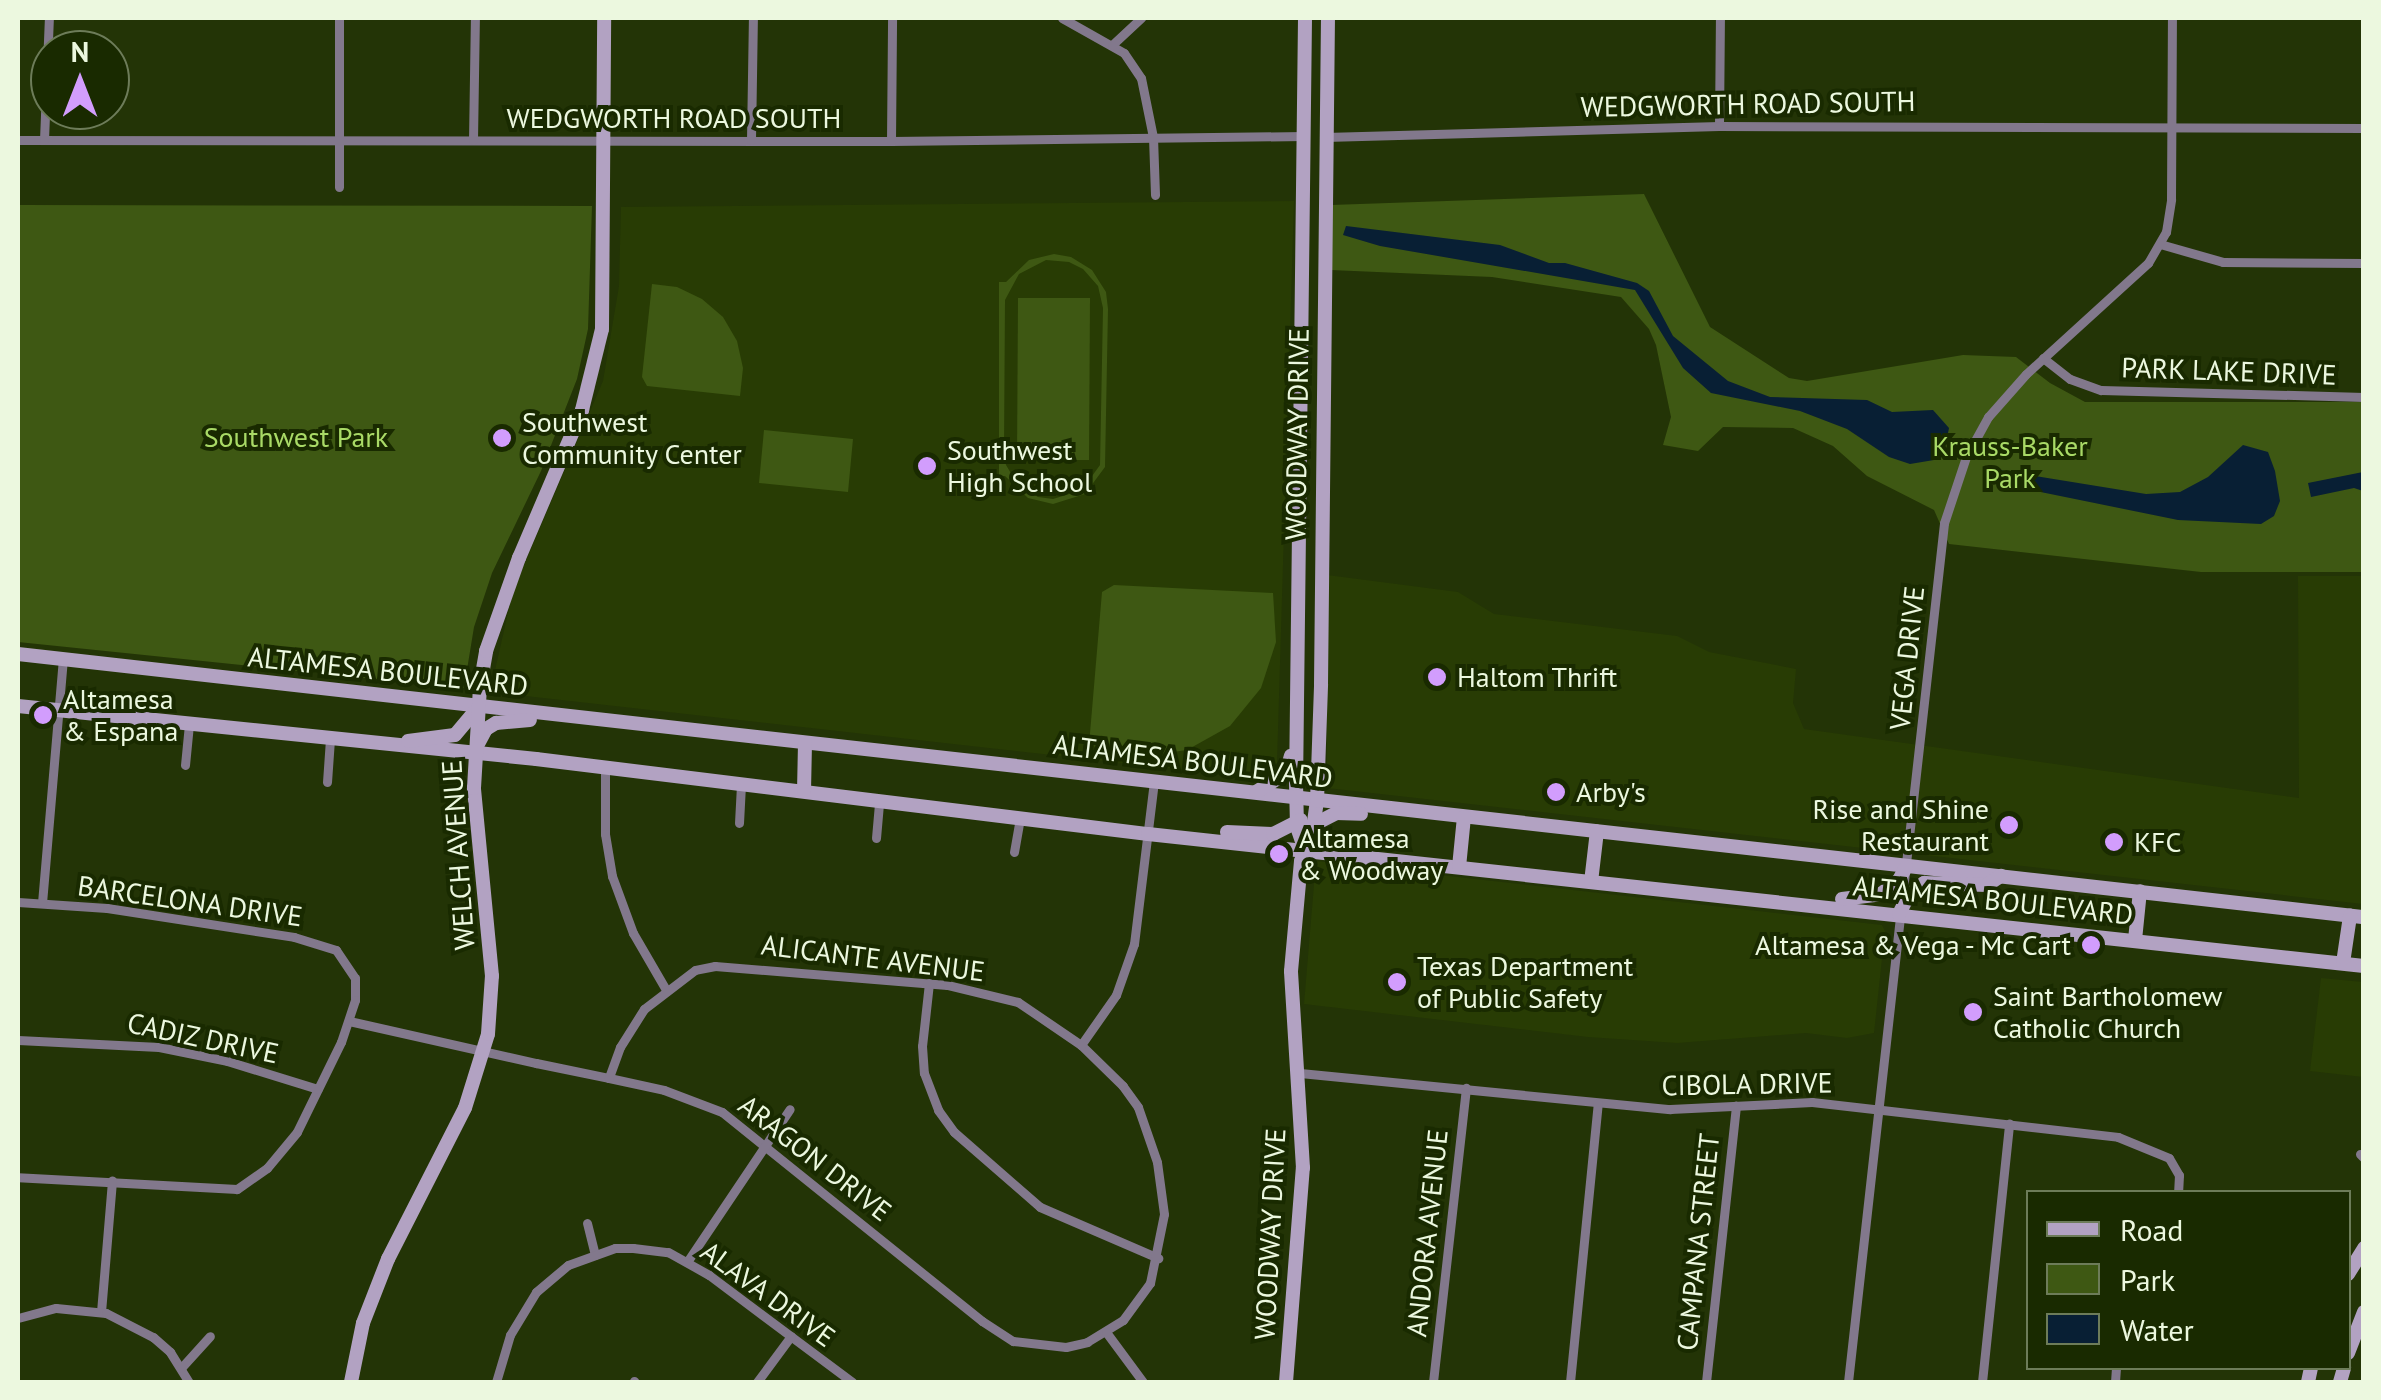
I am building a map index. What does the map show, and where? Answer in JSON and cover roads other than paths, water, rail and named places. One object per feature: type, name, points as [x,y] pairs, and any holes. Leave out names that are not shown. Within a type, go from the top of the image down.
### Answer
[{"type":"main road","name":"WELCH AVENUE","points":[[351,1382],[363,1323],[388,1259],[465,1108],[484,1052],[492,976],[477,834],[478,708],[486,650],[519,558],[582,410],[595,364],[605,302],[604,18]]},
{"type":"main road","name":"WOODWAY DRIVE","points":[[1286,1382],[1304,1168],[1292,971],[1300,837],[1296,683],[1305,18]]},
{"type":"main road","name":"WOODWAY DRIVE","points":[[1300,837],[1314,824],[1321,684],[1328,18]]},
{"type":"main road","points":[[1304,117],[1307,126],[1324,136]]},
{"type":"main road","points":[[1304,136],[1314,143],[1324,167]]},
{"type":"main road","name":"ALTAMESA BOULEVARD","points":[[18,654],[2357,916]]},
{"type":"main road","points":[[1296,683],[1321,684]]},
{"type":"main road","name":"ALTAMESA BOULEVARD","points":[[18,706],[604,768],[1148,834],[1188,838],[1300,837],[1459,867],[2364,966]]},
{"type":"main road","points":[[374,744],[434,741],[454,735],[478,708]]},
{"type":"main road","points":[[476,754],[479,739],[496,723],[557,715]]},
{"type":"main road","points":[[1252,793],[1269,787],[1286,773],[1296,731]]},
{"type":"main road","points":[[804,791],[806,743]]},
{"type":"main road","points":[[1188,838],[1202,830],[1300,837],[1317,801]]},
{"type":"main road","points":[[1314,824],[1336,814],[1416,812]]},
{"type":"main road","points":[[1459,867],[1464,817]]},
{"type":"main road","points":[[1591,882],[1597,831]]},
{"type":"main road","points":[[1792,903],[1810,898],[1872,898],[1899,880],[1906,866]]},
{"type":"main road","points":[[1899,914],[1908,896],[1924,883],[1987,885],[2001,876]]},
{"type":"main road","points":[[2135,940],[2140,891]]},
{"type":"main road","points":[[2342,963],[2357,916]]},
{"type":"street","points":[[44,140],[50,18]]},
{"type":"street","points":[[339,18],[339,187]]},
{"type":"street","points":[[473,140],[475,18]]},
{"type":"street","points":[[751,140],[753,18]]},
{"type":"street","points":[[891,141],[892,18]]},
{"type":"street","points":[[1062,18],[1124,53],[1141,78],[1153,137],[1156,195]]},
{"type":"street","points":[[1112,45],[1140,18]]},
{"type":"street","points":[[1719,126],[1720,18]]},
{"type":"street","name":"VEGA DRIVE","points":[[1848,1382],[1940,559],[1952,490],[1988,417],[2043,358],[2128,284],[2160,244],[2172,198],[2172,18]]},
{"type":"street","name":"WEDGWORTH ROAD SOUTH","points":[[1324,136],[1719,126],[2364,128]]},
{"type":"street","name":"WEDGWORTH ROAD SOUTH","points":[[18,140],[891,141],[1304,136]]},
{"type":"street","points":[[2160,244],[2222,262],[2364,263]]},
{"type":"street","name":"PARK LAKE DRIVE","points":[[2043,358],[2070,379],[2100,390],[2364,397]]},
{"type":"street","points":[[42,903],[63,658]]},
{"type":"street","points":[[185,766],[189,724]]},
{"type":"street","points":[[326,782],[330,739]]},
{"type":"street","points":[[604,768],[605,834],[612,876],[632,933],[666,990]]},
{"type":"street","points":[[1081,1045],[1104,1016],[1125,973],[1137,926],[1154,782]]},
{"type":"street","points":[[739,824],[741,784]]},
{"type":"street","points":[[876,838],[879,800]]},
{"type":"street","points":[[1014,852],[1020,818]]},
{"type":"street","name":"BARCELONA DRIVE","points":[[18,902],[230,925],[323,945],[345,958],[355,978],[349,1021]]},
{"type":"street","name":"ALICANTE AVENUE","points":[[609,1078],[634,1021],[666,990],[695,970],[734,964],[929,983],[1018,1002],[1081,1045],[1124,1086],[1147,1129],[1162,1191],[1158,1258],[1138,1302],[1106,1332]]},
{"type":"street","points":[[929,983],[922,1046],[924,1073],[933,1100],[954,1132],[1040,1206],[1079,1228],[1158,1258]]},
{"type":"street","points":[[18,1177],[237,1189],[281,1154],[318,1089],[349,1021]]},
{"type":"street","name":"ARAGON DRIVE","points":[[349,1021],[698,1100],[766,1143],[998,1333],[1032,1346],[1066,1347],[1106,1332]]},
{"type":"street","name":"CADIZ DRIVE","points":[[18,1040],[159,1046],[227,1061],[318,1089]]},
{"type":"street","name":"CIBOLA DRIVE","points":[[1300,1073],[1670,1109],[1812,1102],[2009,1123],[2136,1142],[2170,1158],[2179,1175],[2178,1190]]},
{"type":"street","name":"ANDORA AVENUE","points":[[1433,1382],[1466,1088]]},
{"type":"street","points":[[1570,1382],[1598,1103]]},
{"type":"street","name":"CAMPANA STREET","points":[[1706,1382],[1736,1106]]},
{"type":"street","points":[[687,1262],[790,1109]]},
{"type":"street","points":[[1982,1382],[2009,1123]]},
{"type":"street","points":[[102,1312],[112,1180]]},
{"type":"street","points":[[587,1223],[595,1255]]},
{"type":"street","name":"ALAVA DRIVE","points":[[496,1382],[510,1335],[536,1292],[568,1265],[615,1248],[652,1249],[687,1262],[852,1382]]},
{"type":"street","points":[[18,1318],[56,1308],[102,1312],[153,1338],[190,1382]]},
{"type":"street","points":[[1106,1332],[1143,1382]]},
{"type":"street","points":[[181,1368],[210,1336]]},
{"type":"street","points":[[756,1382],[790,1336]]},
{"type":"water","points":[[1346,226],[1500,245],[1549,263],[1565,263],[1637,283],[1649,291],[1673,336],[1728,381],[1770,397],[1867,400],[1892,412],[1933,410],[1949,428],[1946,443],[1934,460],[1910,464],[1889,457],[1847,429],[1800,411],[1711,393],[1683,368],[1635,290],[1380,246],[1343,235]]},
{"type":"water","points":[[2243,445],[2268,452],[2275,471],[2280,501],[2274,516],[2261,524],[2178,520],[2016,487],[1997,477],[1999,470],[2146,494],[2180,492],[2208,477]]},
{"type":"water","points":[[2363,472],[2363,491],[2354,488],[2311,497],[2308,483]]},
{"type":"place","name":"Southwest Community Center","points":[[502,438]]},
{"type":"place","name":"Southwest High School","points":[[927,466]]},
{"type":"place","name":"Haltom Thrift","points":[[1437,677]]},
{"type":"place","name":"Altamesa & Espana","points":[[43,715]]},
{"type":"place","name":"Arby's","points":[[1556,792]]},
{"type":"place","name":"Rise and Shine Restaurant","points":[[2009,825]]},
{"type":"place","name":"KFC","points":[[2114,842]]},
{"type":"place","name":"Altamesa & Woodway","points":[[1279,854]]},
{"type":"place","name":"Altamesa & Vega - Mc Cart","points":[[2091,945]]},
{"type":"place","name":"Texas Department of Public Safety","points":[[1397,982]]},
{"type":"place","name":"Saint Bartholomew Catholic Church","points":[[1973,1012]]},
{"type":"park label","name":"Southwest Park","points":[[296,437]]},
{"type":"park label","name":"Krauss-Baker Park","points":[[2010,462]]}]
